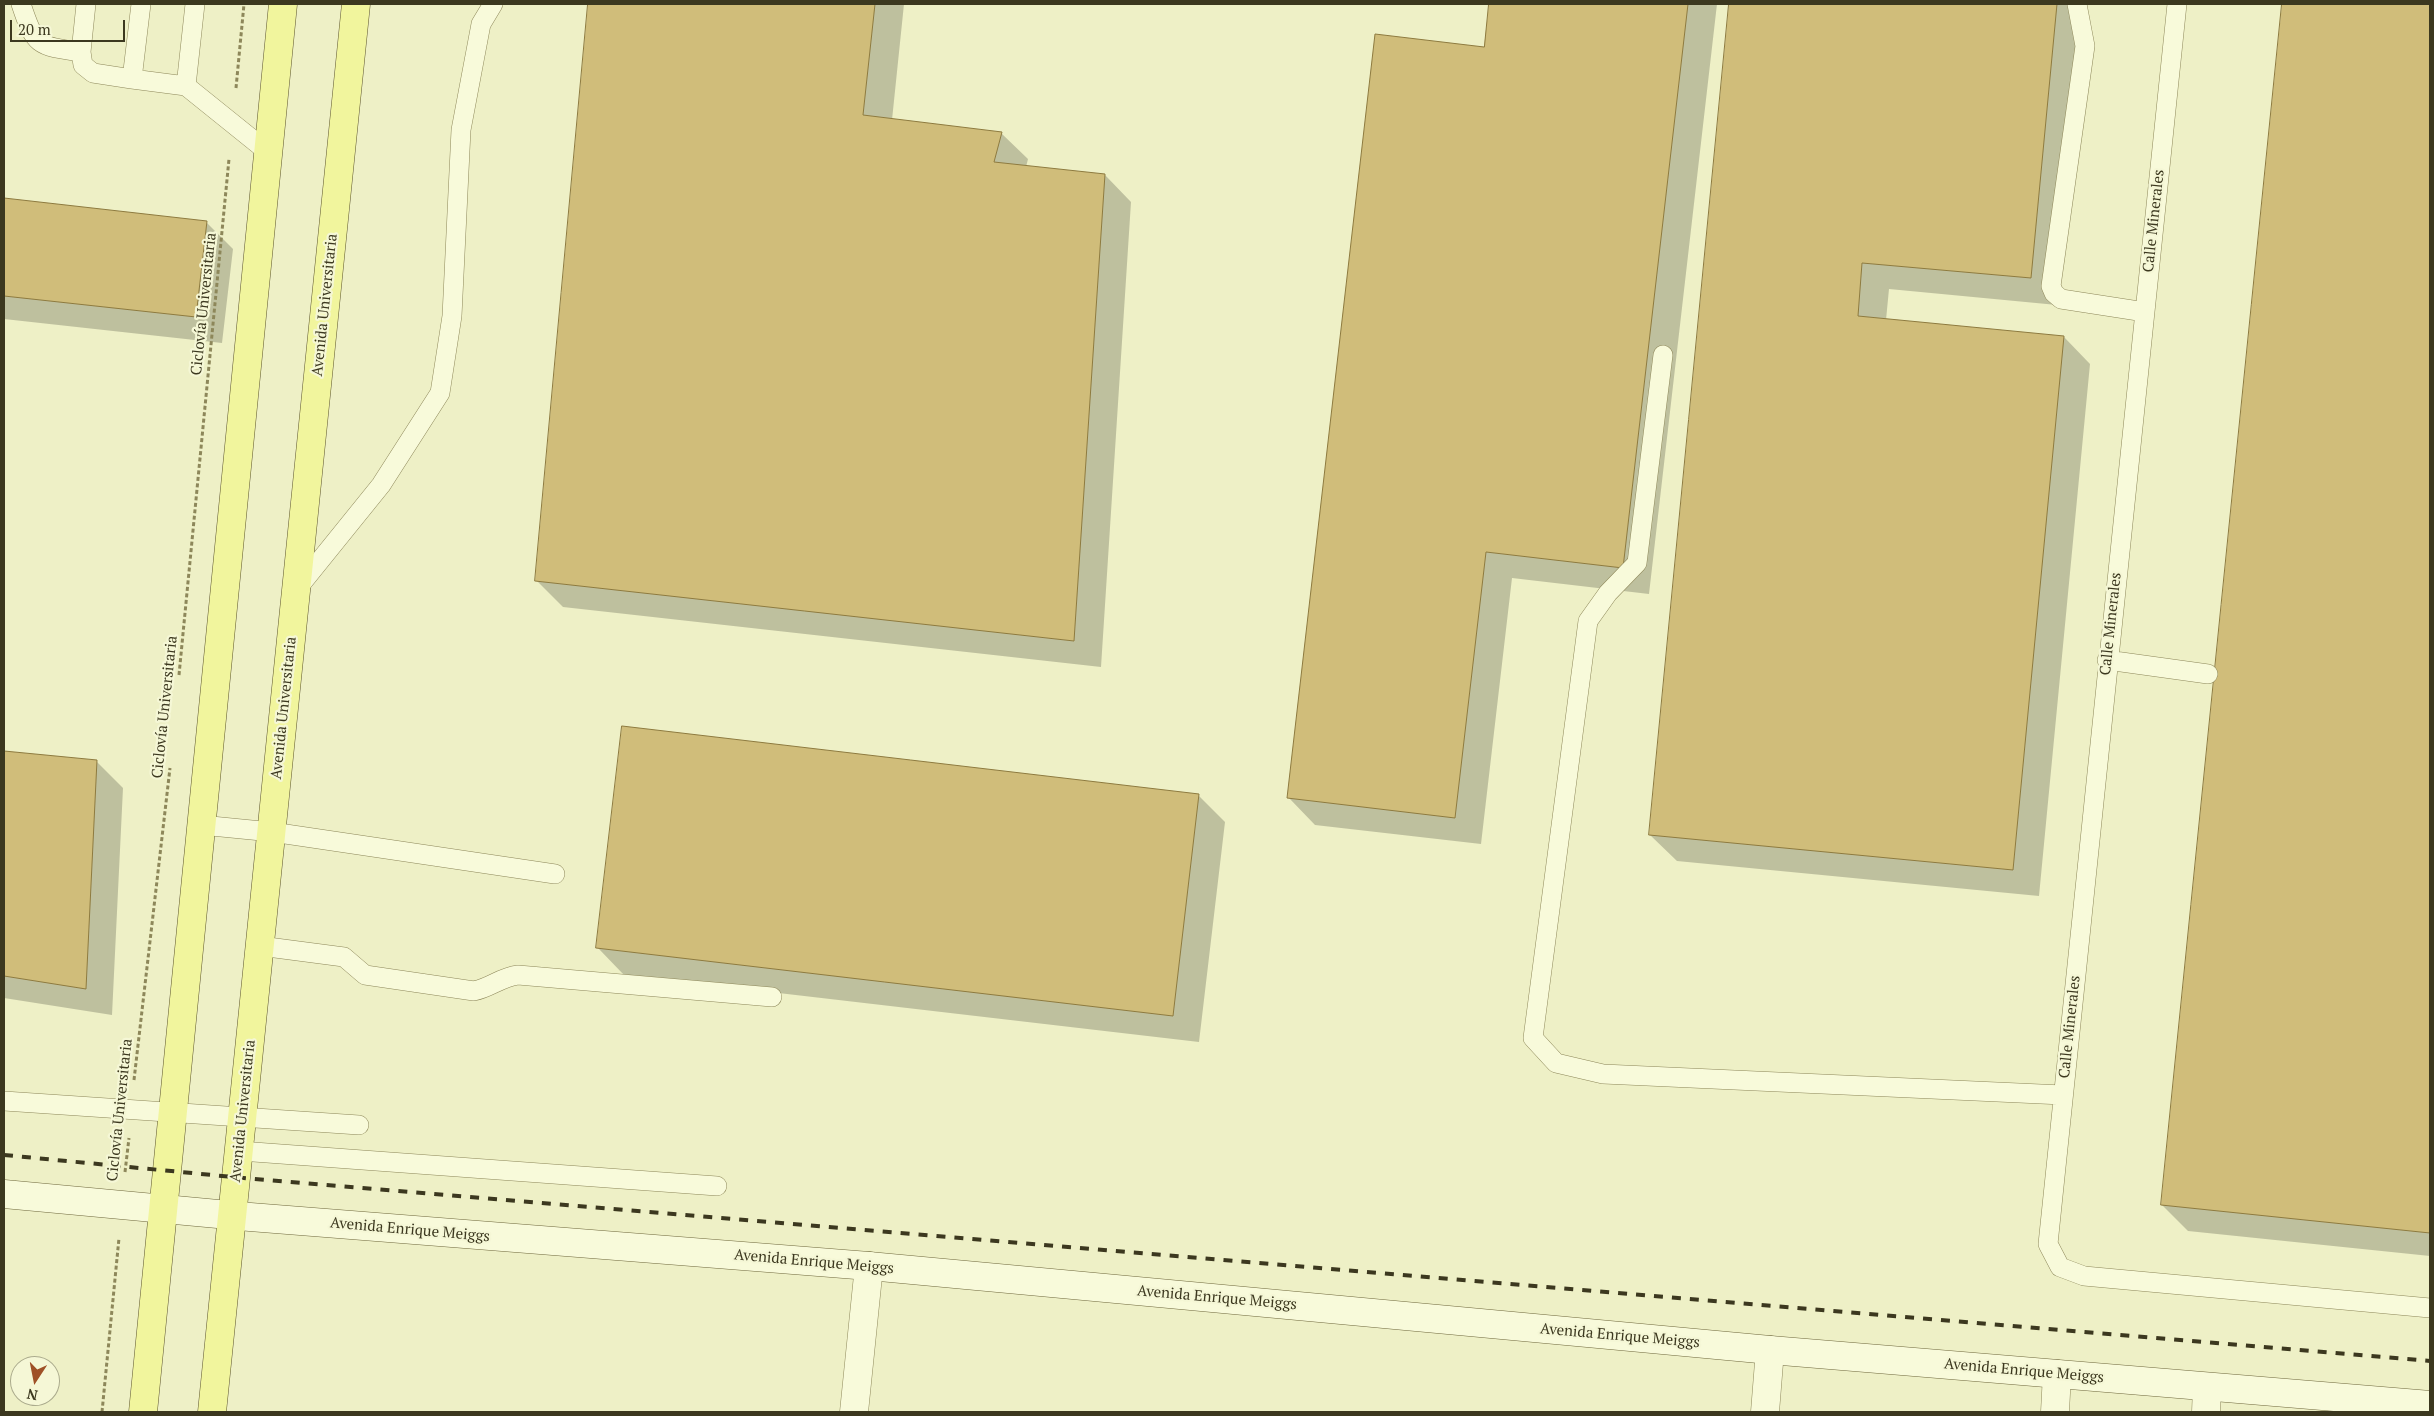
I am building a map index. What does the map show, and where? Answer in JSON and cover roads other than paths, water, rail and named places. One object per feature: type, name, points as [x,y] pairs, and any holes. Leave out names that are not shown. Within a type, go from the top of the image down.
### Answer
[{"type":"main road","points":[[143,1412],[283,4]]},
{"type":"main road","name":"Avenida Universitaria","points":[[212,1412],[356,4]]},
{"type":"street","name":"Avenida Enrique Meiggs","points":[[4,1194],[232,1215],[869,1266],[1770,1350],[2057,1374],[2207,1400],[2430,1405]]},
{"type":"street","points":[[854,1412],[869,1266]]},
{"type":"street","points":[[1765,1412],[1770,1350]]},
{"type":"street","points":[[2055,1412],[2057,1374]]},
{"type":"lane","points":[[21,4],[30,31],[37,42],[50,48],[81,52]]},
{"type":"lane","points":[[86,4],[81,52],[84,65],[93,73],[186,86],[268,152]]},
{"type":"lane","points":[[132,78],[141,4]]},
{"type":"lane","points":[[186,86],[195,4]]},
{"type":"lane","points":[[296,590],[381,485],[440,393],[452,316],[461,130],[481,24],[493,4]]},
{"type":"lane","points":[[2077,4],[2085,46],[2051,286],[2054,293],[2061,298],[2145,312]]},
{"type":"lane","name":"Calle Minerales","points":[[2177,4],[2107,660],[2048,1244],[2060,1267],[2084,1276],[2430,1308]]},
{"type":"lane","points":[[1663,355],[1637,563],[1608,593],[1588,621],[1532,1038],[1556,1063],[1604,1074],[2063,1095]]},
{"type":"lane","points":[[2107,660],[2208,674]]},
{"type":"lane","points":[[201,825],[272,832],[555,874]]},
{"type":"lane","points":[[260,946],[344,957],[366,975],[474,991],[482,990],[507,976],[518,975],[772,997]]},
{"type":"lane","points":[[4,1100],[359,1125]]},
{"type":"lane","points":[[240,1151],[717,1186]]},
{"type":"railway","points":[[4,1155],[254,1179],[2430,1361]]}]
